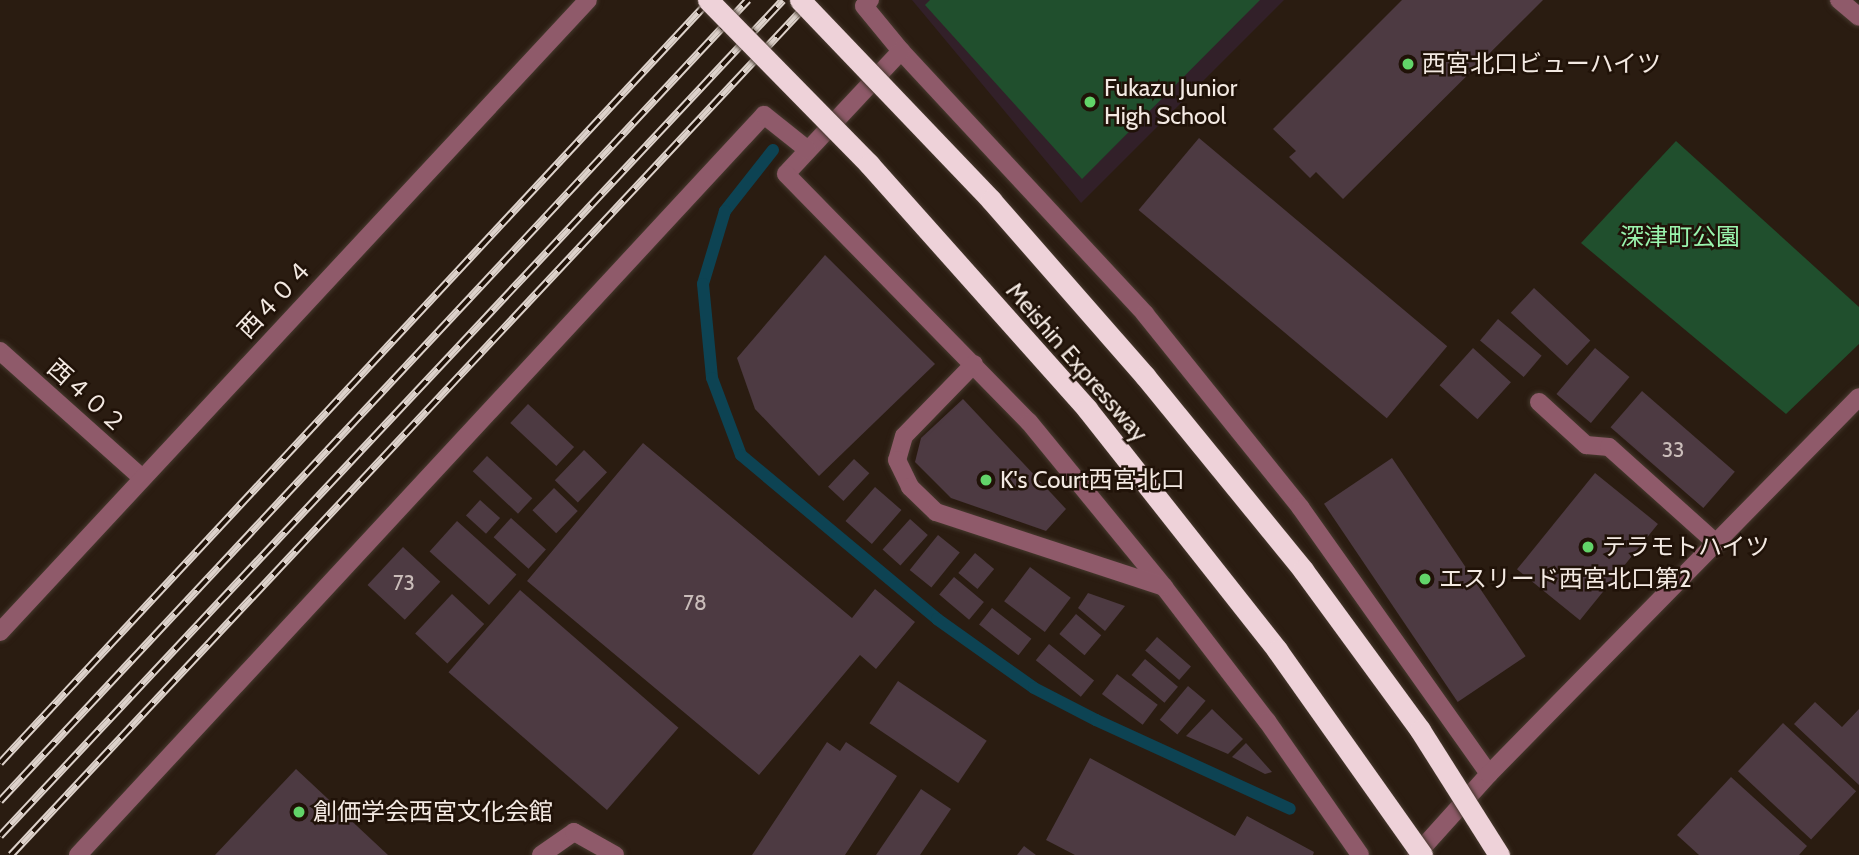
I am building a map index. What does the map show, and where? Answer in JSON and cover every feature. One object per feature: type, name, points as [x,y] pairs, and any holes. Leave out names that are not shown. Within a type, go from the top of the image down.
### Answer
[{"type":"highway","name":"Meishin Expressway","points":[[708,0],[869,164],[1087,409],[1277,650],[1422,855]]},
{"type":"highway","name":"Meishin Expressway","points":[[800,0],[991,200],[1162,398],[1303,570],[1420,730],[1499,855]]},
{"type":"street","name":"西４０４","points":[[0,632],[588,0]]},
{"type":"street","points":[[870,0],[864,6],[901,51],[1145,314],[1300,507],[1489,774]]},
{"type":"street","points":[[1839,0],[1859,17]]},
{"type":"street","points":[[901,51],[786,174],[1028,422],[1164,587],[1267,721],[1360,855]]},
{"type":"street","points":[[78,855],[764,115],[808,150]]},
{"type":"street","name":"西４０２","points":[[0,351],[142,478]]},
{"type":"street","points":[[974,364],[904,436],[897,460],[910,487],[936,512],[1164,587]]},
{"type":"street","points":[[1416,855],[1489,774],[1859,397]]},
{"type":"street","points":[[1539,402],[1586,445],[1609,447],[1716,543]]},
{"type":"street","points":[[541,855],[574,832],[615,855]]},
{"type":"shaded area","name":"Fukazu Junior High School","points":[[912,0],[1284,0],[1081,203]]},
{"type":"green space","name":"Fukazu Junior High School","points":[[930,0],[1260,0],[1082,179],[925,5]]},
{"type":"green space","name":"深津町公園","points":[[1676,141],[1859,307],[1859,344],[1786,414],[1581,243]]},
{"type":"building","name":"西宮北口ビューハイツ","points":[[1402,0],[1543,0],[1343,199],[1316,172],[1310,178],[1289,157],[1296,151],[1273,129]]},
{"type":"building","points":[[1199,138],[1447,346],[1387,418],[1139,210]]},
{"type":"building","points":[[825,255],[935,364],[819,476],[755,409],[737,358]]},
{"type":"building","points":[[1534,288],[1590,341],[1567,365],[1511,313]]},
{"type":"building","points":[[1498,319],[1542,356],[1524,377],[1480,340]]},
{"type":"building","points":[[1473,348],[1511,382],[1477,419],[1440,385]]},
{"type":"building","points":[[1595,348],[1629,377],[1591,423],[1556,394]]},
{"type":"building","points":[[1642,391],[1735,472],[1703,508],[1611,427]]},
{"type":"building","name":"K's Court西宮北口","points":[[963,399],[1066,509],[1046,531],[951,498],[915,462],[921,438]]},
{"type":"building","points":[[528,404],[574,447],[556,466],[510,423]]},
{"type":"building","points":[[643,443],[852,618],[875,589],[915,622],[876,669],[860,655],[759,775],[527,581]]},
{"type":"building","points":[[584,450],[607,472],[578,502],[555,480]]},
{"type":"building","points":[[487,456],[532,498],[518,514],[473,471]]},
{"type":"building","name":"エスリード西宮北口第2","points":[[1392,458],[1526,656],[1458,702],[1324,504]]},
{"type":"building","points":[[854,459],[869,473],[843,501],[828,487]]},
{"type":"building","name":"テラモトハイツ","points":[[1595,473],[1658,524],[1580,620],[1517,569]]},
{"type":"building","points":[[875,487],[901,510],[872,544],[845,521]]},
{"type":"building","points":[[554,488],[578,511],[556,533],[532,510]]},
{"type":"building","points":[[480,500],[500,518],[486,534],[466,516]]},
{"type":"building","points":[[511,518],[546,549],[529,569],[494,537]]},
{"type":"building","points":[[910,519],[928,535],[900,566],[883,549]]},
{"type":"building","points":[[457,521],[516,575],[489,605],[430,551]]},
{"type":"building","points":[[938,535],[960,553],[931,588],[910,570]]},
{"type":"building","points":[[403,547],[440,582],[405,620],[368,585]]},
{"type":"building","points":[[975,553],[994,569],[977,589],[958,573]]},
{"type":"building","points":[[1030,567],[1071,598],[1045,632],[1004,601]]},
{"type":"building","points":[[954,577],[984,602],[969,620],[939,595]]},
{"type":"building","points":[[520,590],[678,728],[607,810],[448,672]]},
{"type":"building","points":[[1088,593],[1125,606],[1105,631],[1078,608]]},
{"type":"building","points":[[452,594],[484,624],[447,664],[415,633]]},
{"type":"building","points":[[992,608],[1031,639],[1018,655],[979,625]]},
{"type":"building","points":[[1076,614],[1101,635],[1085,655],[1059,634]]},
{"type":"building","points":[[1157,637],[1191,667],[1179,680],[1145,651]]},
{"type":"building","points":[[1049,644],[1094,681],[1081,697],[1036,660]]},
{"type":"building","points":[[1145,659],[1178,687],[1164,703],[1132,675]]},
{"type":"building","points":[[1117,674],[1158,705],[1143,725],[1102,694]]},
{"type":"building","points":[[898,681],[987,741],[958,783],[869,723]]},
{"type":"building","points":[[1188,686],[1206,701],[1177,734],[1160,720]]},
{"type":"building","points":[[1815,702],[1842,727],[1859,709],[1859,785],[1794,724]]},
{"type":"building","points":[[1212,709],[1243,739],[1228,754],[1186,736]]},
{"type":"building","points":[[1783,723],[1856,791],[1811,839],[1738,771]]},
{"type":"building","points":[[827,742],[840,751],[846,742],[897,776],[845,855],[752,855]]},
{"type":"building","points":[[1246,743],[1272,772],[1265,774],[1232,757]]},
{"type":"building","points":[[1090,758],[1235,836],[1247,816],[1314,852],[1313,855],[1075,855],[1046,840]]},
{"type":"building","name":"創価学会西宮文化会館","points":[[296,769],[388,855],[215,855]]},
{"type":"building","points":[[1731,777],[1807,846],[1799,855],[1699,855],[1677,835]]},
{"type":"building","points":[[921,789],[951,809],[920,855],[876,855]]},
{"type":"building","points":[[1024,846],[1036,855],[1017,855]]},
{"type":"waterway","points":[[773,150],[725,211],[703,284],[712,378],[741,455],[937,619],[1034,688],[1096,720],[1290,809]]},
{"type":"railway","points":[[0,763],[710,0]]},
{"type":"railway","points":[[0,801],[748,0]]},
{"type":"railway","points":[[0,836],[783,0]]},
{"type":"railway","points":[[11,855],[811,0]]},
{"type":"place","name":"西宮北口ビューハイツ","points":[[1408,64]]},
{"type":"place","name":"Fukazu Junior High School","points":[[1090,102]]},
{"type":"place","name":"K's Court西宮北口","points":[[986,480]]},
{"type":"place","name":"テラモトハイツ","points":[[1588,547]]},
{"type":"place","name":"エスリード西宮北口第2","points":[[1425,579]]},
{"type":"place","name":"創価学会西宮文化会館","points":[[299,812]]}]
